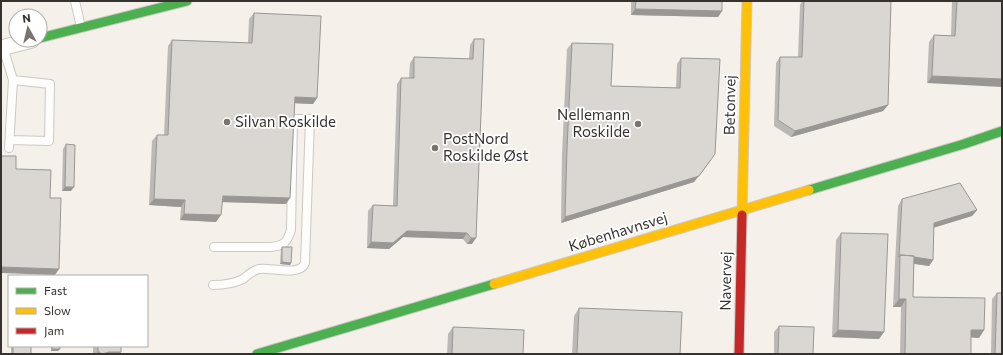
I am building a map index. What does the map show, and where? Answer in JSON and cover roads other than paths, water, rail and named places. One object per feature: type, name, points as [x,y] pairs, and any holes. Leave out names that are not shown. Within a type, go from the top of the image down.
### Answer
[{"type":"main road","points":[[48,36],[187,1]]},
{"type":"main road","name":"Betonvej","points":[[742,209],[747,1]]},
{"type":"main road","name":"Københavnsvej","points":[[256,354],[1002,132]]},
{"type":"main road","name":"Navervej","points":[[739,354],[742,209]]},
{"type":"lane","points":[[75,1],[81,28]]},
{"type":"lane","points":[[2,47],[13,80],[9,148]]},
{"type":"lane","points":[[10,140],[49,141],[50,84],[13,80]]},
{"type":"lane","points":[[213,285],[227,285],[238,281],[258,269],[294,270],[304,266],[310,120],[293,119],[291,230],[287,241],[280,246],[272,247],[214,247]]},
{"type":"place","name":"Silvan Roskilde","points":[[227,122]]},
{"type":"place","name":"Nellemann Roskilde","points":[[638,124]]},
{"type":"place","name":"PostNord Roskilde Øst","points":[[435,148]]}]
